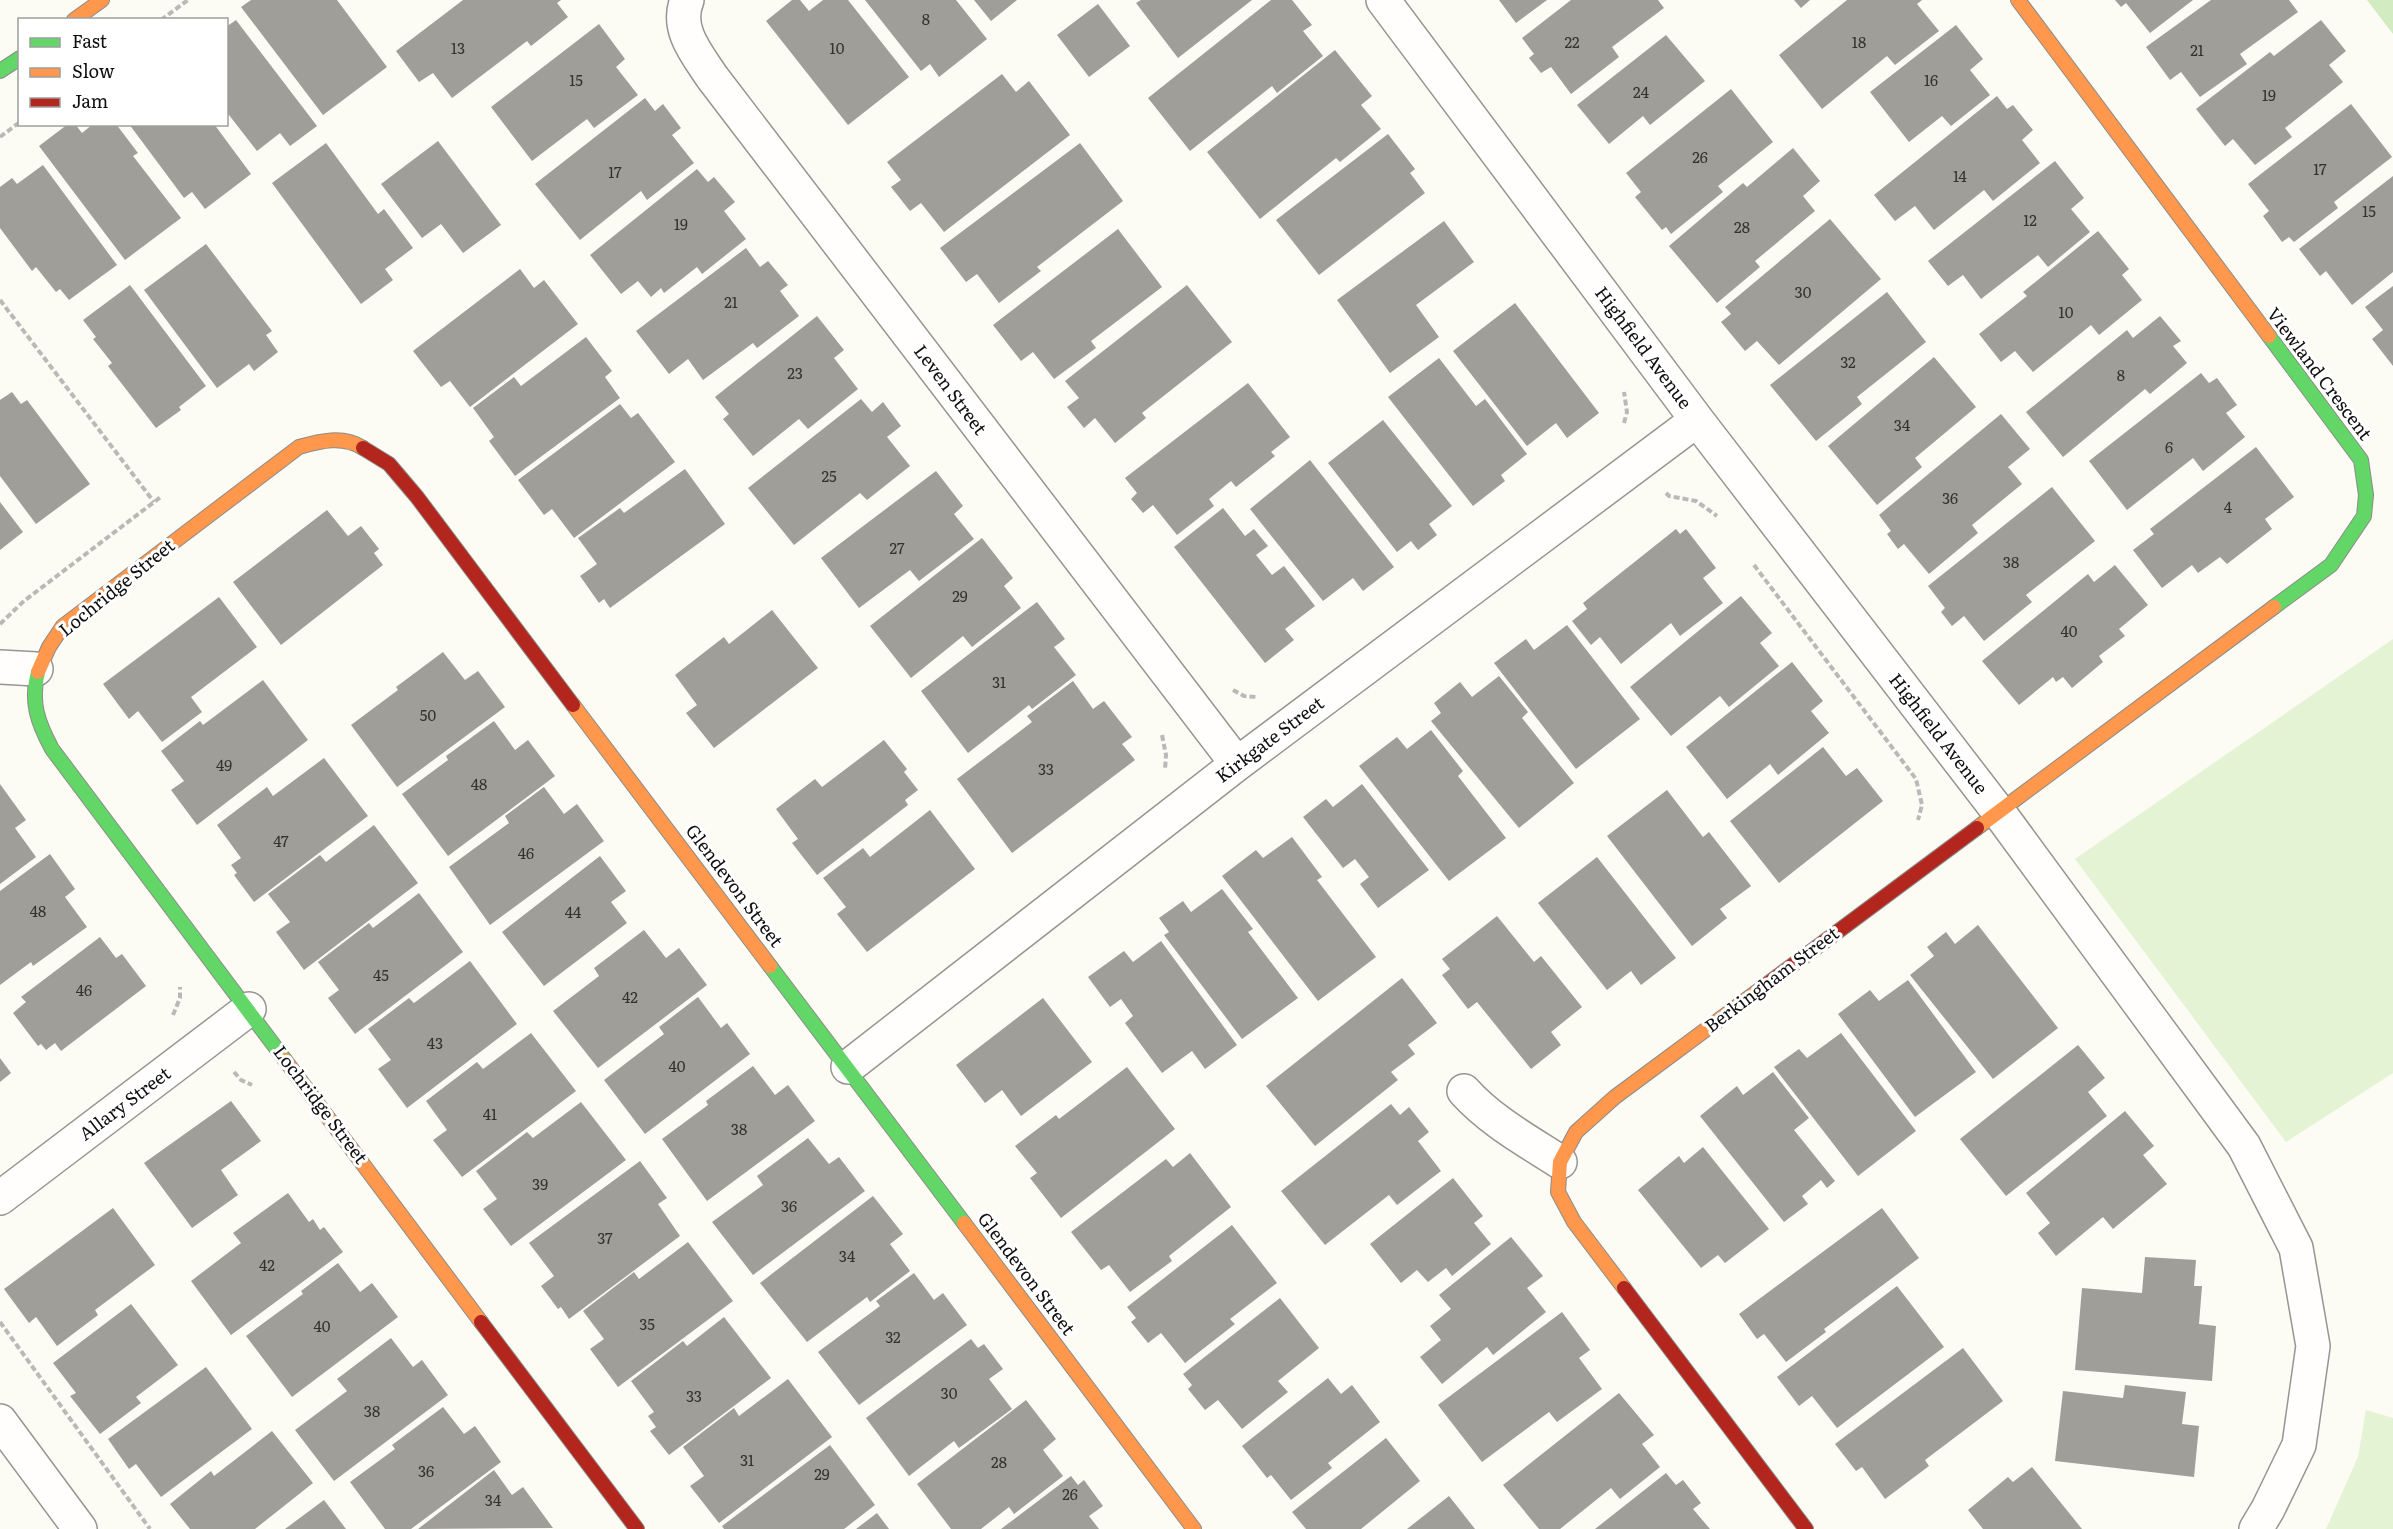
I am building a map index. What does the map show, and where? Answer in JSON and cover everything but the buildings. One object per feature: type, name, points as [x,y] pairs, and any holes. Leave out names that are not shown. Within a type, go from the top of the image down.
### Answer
[{"type":"street","points":[[77,18],[102,0]]},
{"type":"street","name":"Highfield Avenue","points":[[1383,0],[1697,420],[1998,811],[2244,1146],[2296,1248],[2313,1346],[2299,1445],[2256,1529]]},
{"type":"street","name":"Viewland Crescent","points":[[1998,811],[2331,565],[2364,516],[2366,495],[2361,459],[2018,0]]},
{"type":"street","name":"Leven Street","points":[[681,2],[686,38],[712,77],[1237,764]]},
{"type":"street","points":[[0,71],[18,59]]},
{"type":"street","name":"Kirkgate Street","points":[[848,1067],[1237,764],[1697,420]]},
{"type":"street","name":"Glendevon Street","points":[[180,537],[299,447],[325,440],[354,442],[388,464],[417,497],[1194,1529]]},
{"type":"street","name":"Lochridge Street","points":[[180,537],[63,626],[47,647],[36,669],[34,695],[37,719],[52,749],[637,1529]]},
{"type":"street","points":[[0,667],[36,669]]},
{"type":"street","name":"Berkingham Street","points":[[1806,1529],[1574,1222],[1558,1192],[1560,1162],[1576,1132],[1615,1097],[1998,811]]},
{"type":"street","name":"Allary Street","points":[[0,1198],[249,1009]]},
{"type":"street","points":[[1464,1090],[1478,1107],[1494,1119],[1560,1162]]},
{"type":"street","points":[[0,1421],[80,1529]]},
{"type":"path","points":[[164,18],[188,0]]},
{"type":"path","points":[[0,137],[18,124]]},
{"type":"path","points":[[0,300],[154,502]]},
{"type":"path","points":[[1663,488],[1669,496],[1696,501],[1716,515],[1724,525]]},
{"type":"path","points":[[1752,562],[1916,779],[1922,805],[1920,818],[1914,826]]},
{"type":"path","points":[[173,1016],[180,998],[179,978]]},
{"type":"path","points":[[180,998],[186,1006]]},
{"type":"path","points":[[0,1322],[150,1529]]},
{"type":"green space","points":[[2367,0],[2393,0],[2393,34]]},
{"type":"green space","points":[[2393,639],[2393,1073],[2286,1142],[2075,859]]},
{"type":"green space","points":[[2366,1410],[2393,1418],[2393,1529],[2326,1529],[2358,1457]]},
{"type":"traffic: fast","points":[[0,71],[18,59]]},
{"type":"traffic: fast","points":[[2269,336],[2361,460],[2366,495],[2364,516],[2331,565],[2274,607]]},
{"type":"traffic: fast","points":[[38,672],[35,703],[43,730],[52,749],[285,1060]]},
{"type":"traffic: fast","points":[[770,966],[964,1223]]},
{"type":"traffic: slow","points":[[77,18],[102,0]]},
{"type":"traffic: slow","points":[[2018,0],[2269,336]]},
{"type":"traffic: slow","points":[[38,672],[49,647],[63,626],[299,447],[339,440],[363,448]]},
{"type":"traffic: slow","points":[[1977,828],[2274,607]]},
{"type":"traffic: slow","points":[[573,705],[770,966]]},
{"type":"traffic: slow","points":[[1624,1288],[1574,1222],[1558,1192],[1560,1162],[1576,1132],[1615,1097],[1766,985]]},
{"type":"traffic: slow","points":[[285,1060],[481,1322]]},
{"type":"traffic: slow","points":[[964,1223],[1194,1529]]},
{"type":"traffic: jam","points":[[363,448],[389,464],[417,497],[573,705]]},
{"type":"traffic: jam","points":[[1766,985],[1977,828]]},
{"type":"traffic: jam","points":[[1624,1288],[1806,1529]]},
{"type":"traffic: jam","points":[[481,1322],[637,1529]]}]
